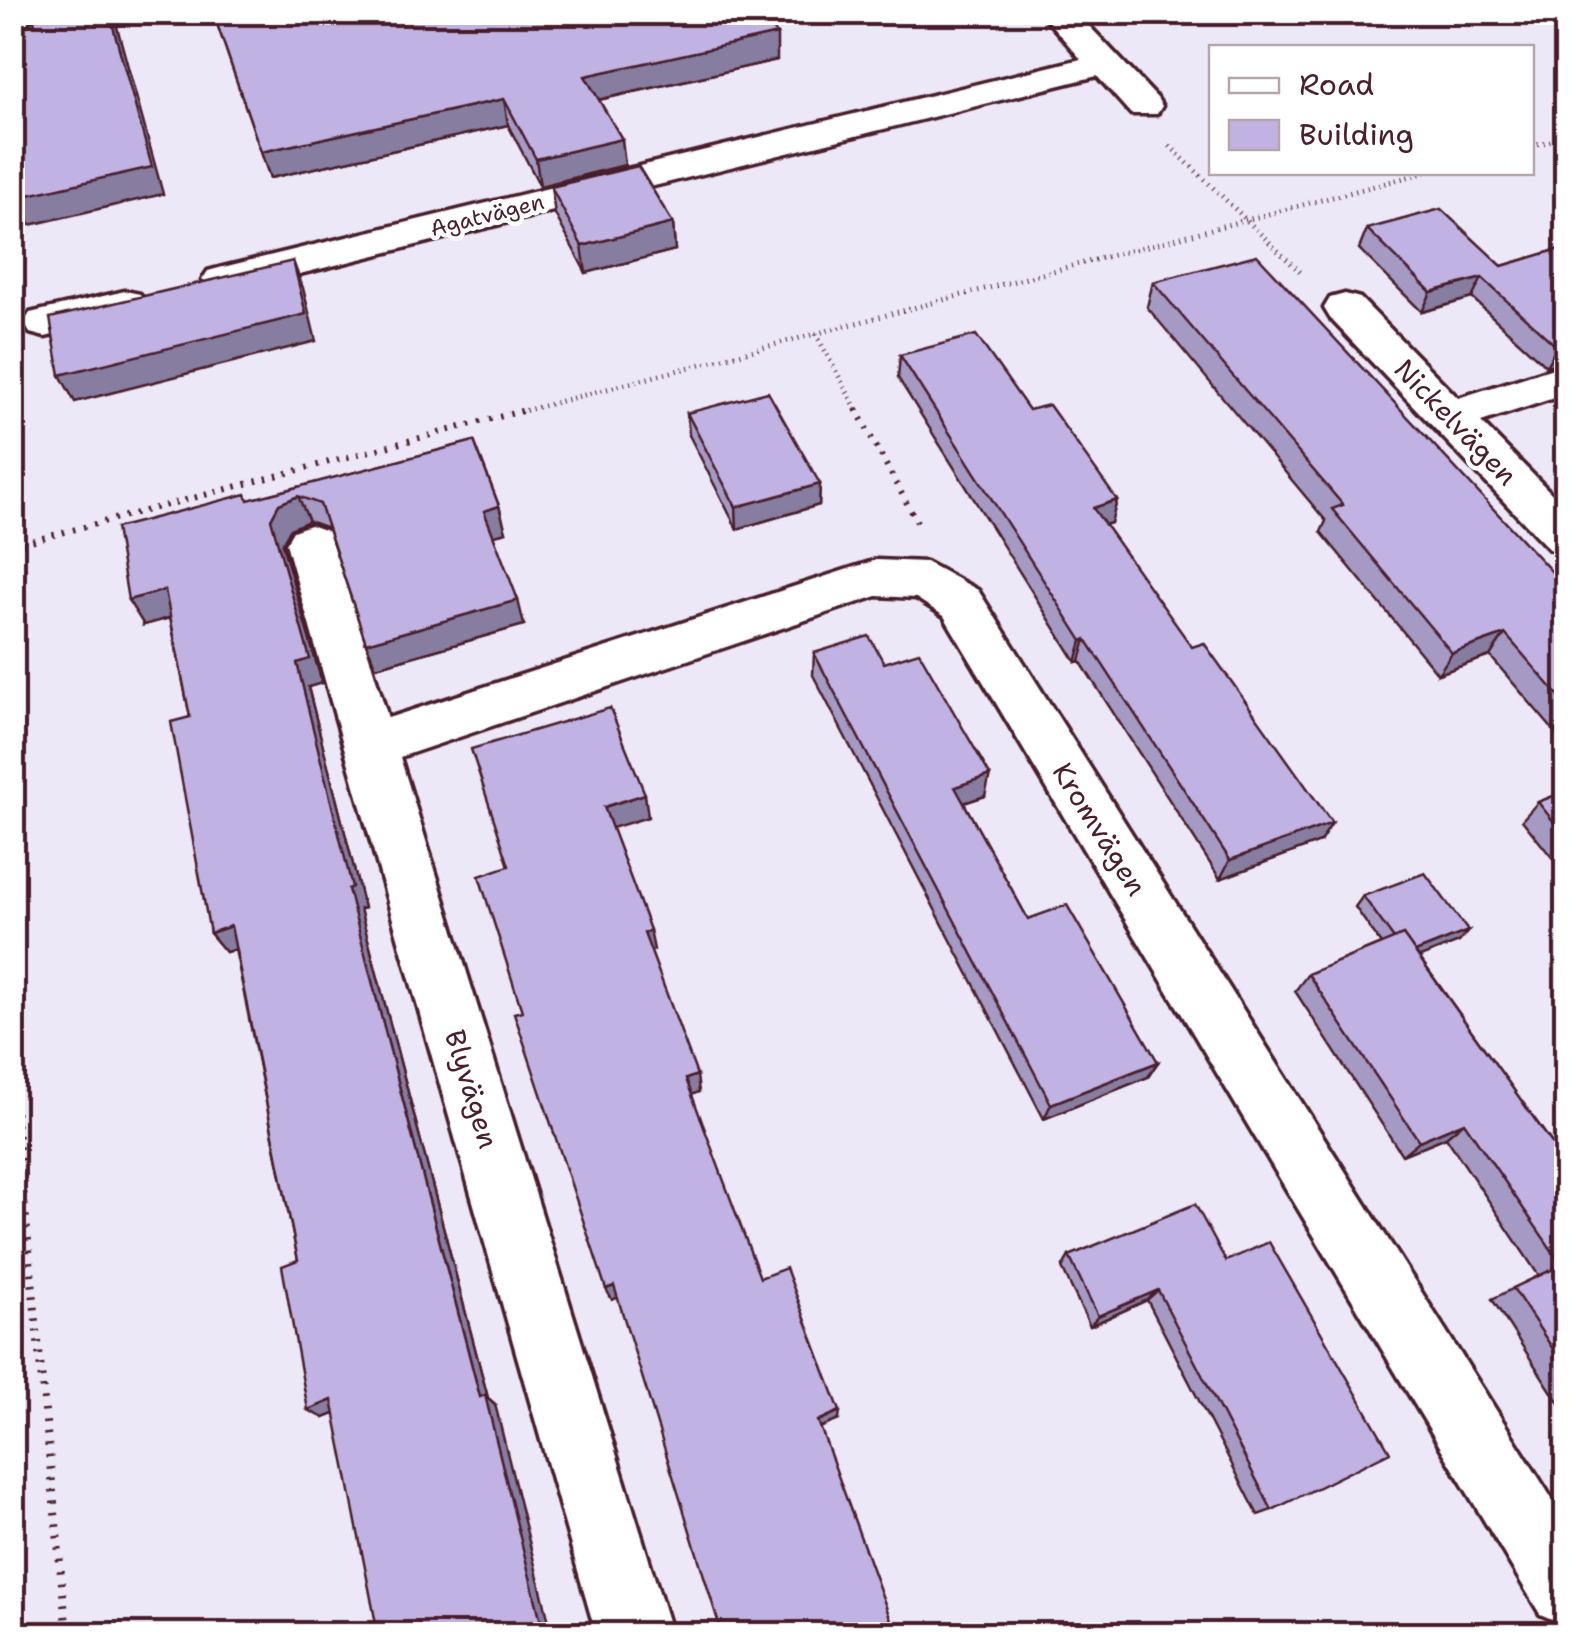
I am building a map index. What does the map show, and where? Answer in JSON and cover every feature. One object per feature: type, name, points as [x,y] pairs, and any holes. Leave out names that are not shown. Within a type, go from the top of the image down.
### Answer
[{"type":"street","points":[[44,28],[124,12]]},
{"type":"street","points":[[1057,12],[1144,106]]},
{"type":"street","name":"Agatvägen","points":[[44,323],[1104,64]]},
{"type":"street","name":"Nickelvägen","points":[[1345,308],[1566,537]]},
{"type":"street","points":[[1450,416],[1566,379]]},
{"type":"street","name":"Blyvägen","points":[[310,543],[634,1634]]},
{"type":"street","points":[[370,745],[876,578],[926,580]]},
{"type":"street","name":"Kromvägen","points":[[926,580],[961,603],[1566,1588]]},
{"type":"path","points":[[1144,106],[1143,121],[1312,284],[1345,308]]},
{"type":"path","points":[[1534,145],[1566,136]]},
{"type":"path","points":[[12,546],[1415,175]]},
{"type":"path","points":[[816,334],[924,534],[926,580]]},
{"type":"path","points":[[12,1078],[67,1634]]},
{"type":"building","points":[[48,12],[109,12],[152,167],[15,198],[12,28],[35,24],[33,16]]},
{"type":"building","points":[[213,12],[760,12],[777,34],[585,76],[622,139],[536,159],[504,99],[261,152]]},
{"type":"building","points":[[638,166],[673,223],[582,246],[551,187]]},
{"type":"building","points":[[1441,209],[1502,266],[1566,247],[1566,345],[1557,347],[1482,278],[1431,292],[1367,229]]},
{"type":"building","points":[[1257,255],[1566,587],[1566,704],[1505,634],[1452,653],[1332,509],[1343,505],[1153,282]]},
{"type":"building","points":[[293,261],[306,314],[60,375],[50,318]]},
{"type":"building","points":[[976,335],[1029,410],[1049,405],[1117,500],[1093,508],[1192,647],[1204,643],[1332,823],[1230,860],[1086,639],[1082,641],[900,355]]},
{"type":"building","points":[[768,392],[820,484],[736,507],[687,413]]},
{"type":"building","points":[[474,441],[499,506],[484,511],[518,600],[366,643],[320,504],[298,496],[279,504],[271,519],[310,659],[297,663],[352,887],[348,889],[480,1397],[485,1395],[544,1634],[378,1634],[332,1400],[308,1410],[282,1266],[298,1260],[231,926],[210,933],[171,722],[190,717],[165,590],[128,600],[116,528],[246,494],[248,500]]},
{"type":"building","points":[[869,636],[884,663],[919,652],[990,775],[955,787],[1028,919],[1067,905],[1158,1062],[1051,1104],[814,653]]},
{"type":"building","points":[[610,708],[645,794],[604,807],[650,930],[644,933],[697,1075],[686,1079],[760,1278],[786,1268],[840,1411],[818,1421],[896,1634],[722,1634],[614,1286],[606,1289],[514,1013],[522,1011],[479,876],[509,866],[471,749]]},
{"type":"building","points":[[1566,791],[1566,837],[1538,802]]},
{"type":"building","points":[[1425,873],[1468,931],[1415,952],[1403,935],[1394,939],[1363,896]]},
{"type":"building","points":[[1403,935],[1566,1163],[1566,1369],[1513,1288],[1562,1265],[1464,1122],[1419,1141],[1308,974]]},
{"type":"building","points":[[1195,1204],[1226,1261],[1269,1242],[1390,1452],[1272,1510],[1158,1290],[1098,1316],[1069,1256]]}]
